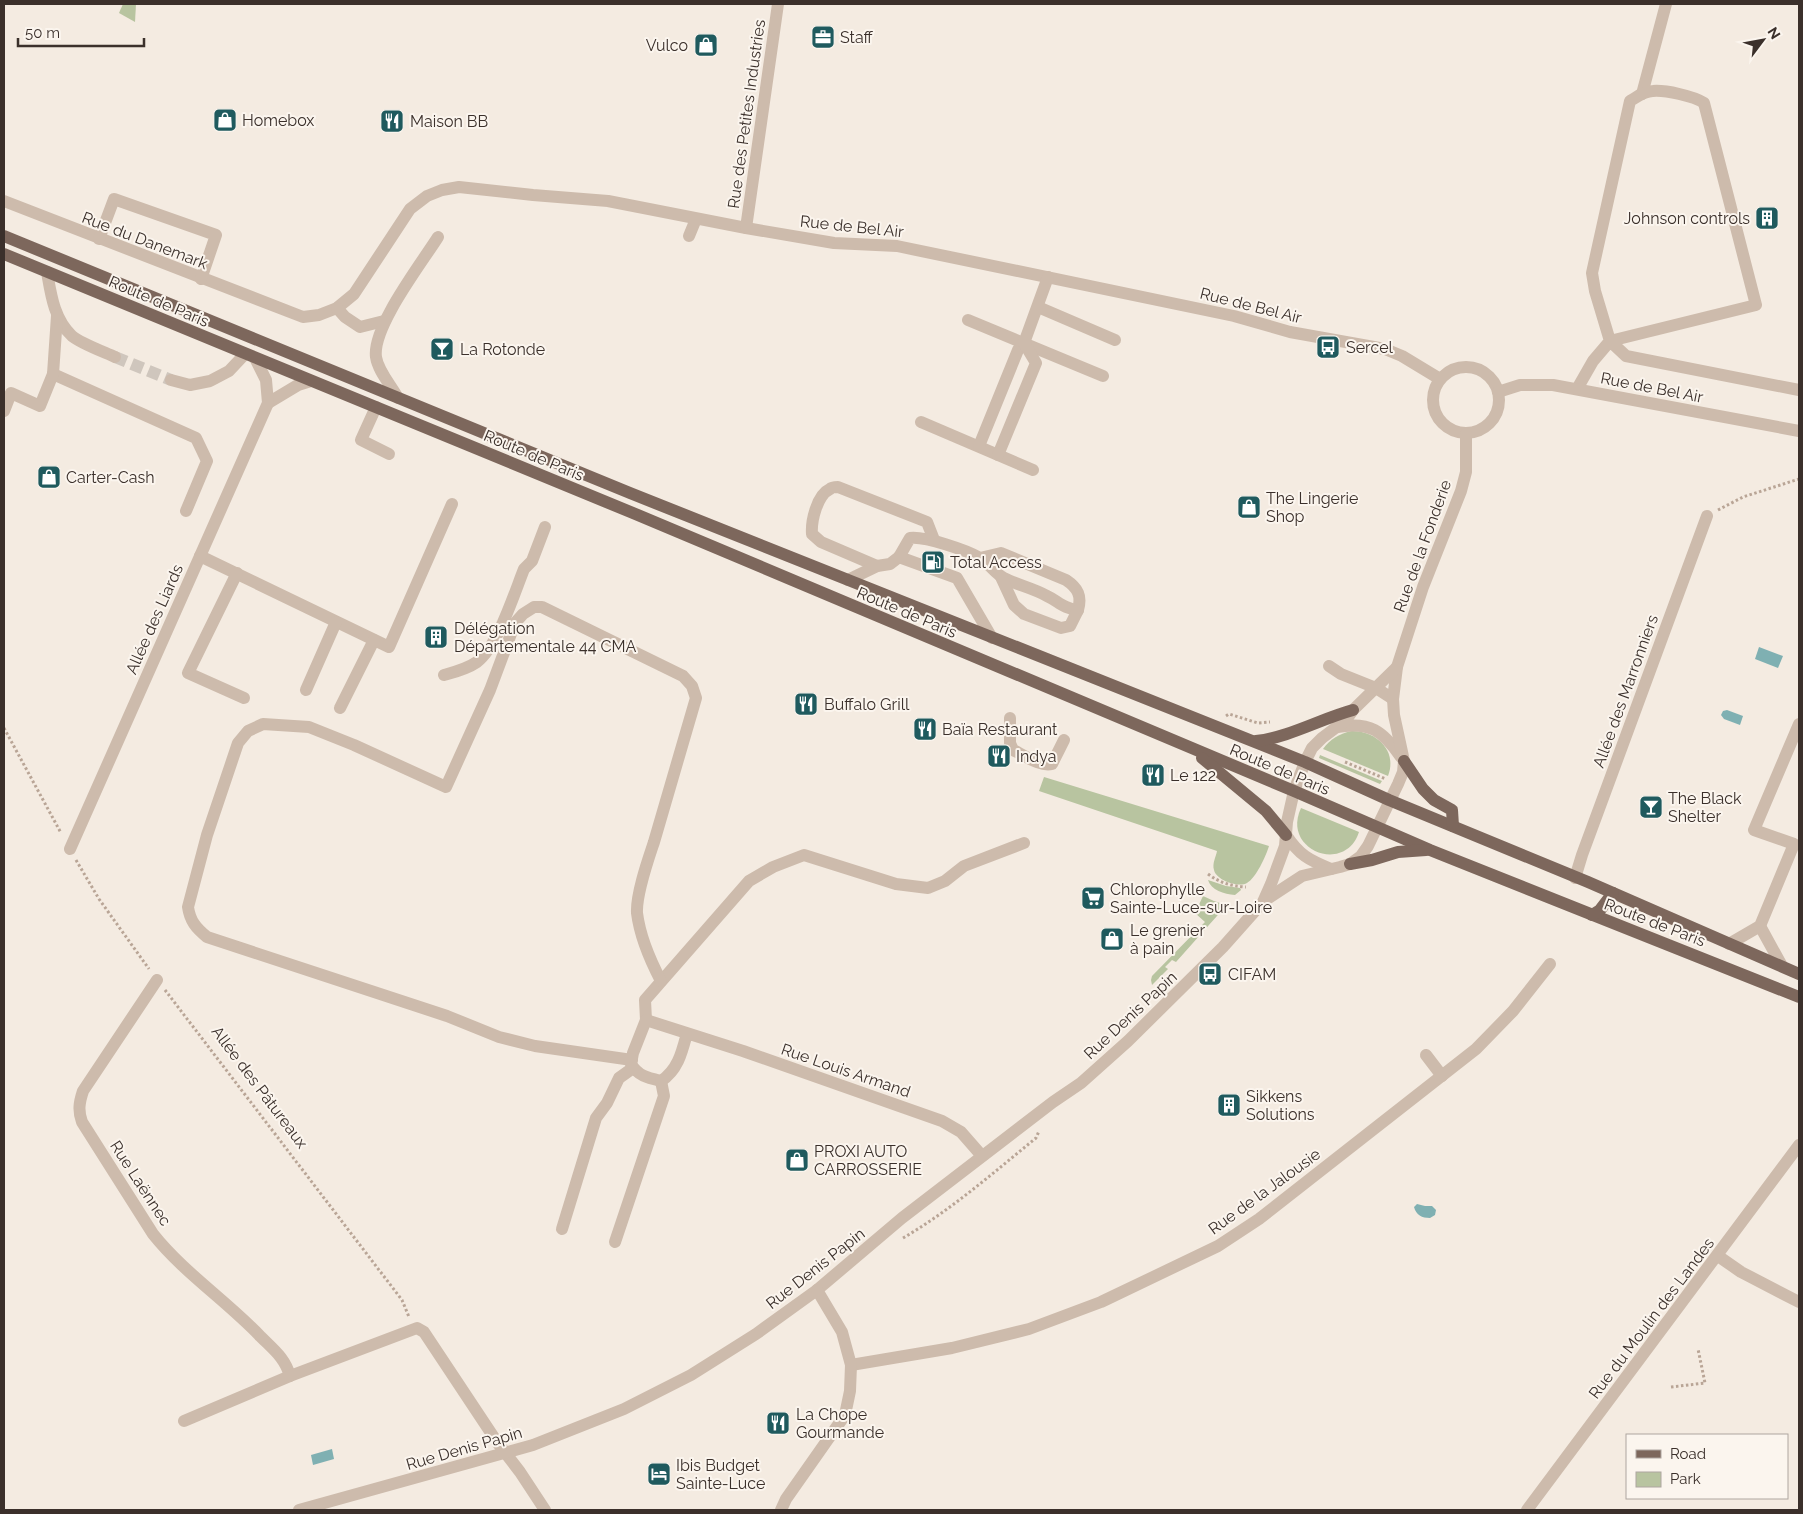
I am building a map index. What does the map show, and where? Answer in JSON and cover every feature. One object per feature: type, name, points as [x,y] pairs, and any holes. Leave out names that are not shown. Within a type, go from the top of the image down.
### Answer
[{"type":"main road","name":"Route de Paris","points":[[4,236],[621,490],[1304,762],[1799,974]]},
{"type":"main road","name":"Route de Paris","points":[[4,254],[633,513],[1376,828],[1799,997]]},
{"type":"main road","points":[[1254,742],[1270,740],[1294,733],[1336,714],[1353,710]]},
{"type":"main road","points":[[1193,750],[1266,811],[1286,835]]},
{"type":"main road","points":[[1404,761],[1423,790],[1434,800],[1452,810],[1453,826]]},
{"type":"main road","points":[[1350,864],[1398,852],[1430,850]]},
{"type":"main road","points":[[1592,915],[1600,910],[1613,894]]},
{"type":"street","name":"Rue des Petites Industries","points":[[746,228],[778,4]]},
{"type":"street","points":[[1642,94],[1666,4]]},
{"type":"street","points":[[1577,389],[1593,361],[1610,341],[1756,305],[1704,103],[1696,97],[1652,90],[1630,101],[1592,273],[1595,291],[1610,341],[1626,356],[1799,390]]},
{"type":"street","name":"Rue de Bel Air","points":[[276,308],[303,317],[319,316],[337,308],[354,294],[410,209],[427,196],[442,190],[459,188],[608,201],[834,243],[897,246],[1234,316],[1290,332],[1385,349],[1410,360],[1440,378]]},
{"type":"street","points":[[99,239],[114,199],[216,235],[201,279]]},
{"type":"street","name":"Rue du Danemark","points":[[4,201],[276,308]]},
{"type":"street","points":[[689,236],[696,218]]},
{"type":"street","points":[[398,398],[378,364],[376,355],[378,338],[384,322],[438,237]]},
{"type":"street","points":[[47,272],[50,294],[57,316],[73,337],[115,357]]},
{"type":"street","points":[[979,446],[1018,350],[1024,343],[1048,277]]},
{"type":"street","points":[[1038,307],[1115,340]]},
{"type":"street","points":[[337,308],[345,317],[360,327],[384,322]]},
{"type":"street","points":[[4,411],[11,393],[40,406],[53,374],[57,316]]},
{"type":"street","points":[[968,320],[1103,376]]},
{"type":"street","points":[[998,455],[1036,363],[1024,343]]},
{"type":"street","points":[[171,380],[190,385],[210,381],[229,371],[250,356],[266,380],[268,403],[298,385],[311,380]]},
{"type":"street","points":[[1456,368],[1473,368],[1484,372],[1491,379],[1498,392],[1498,410],[1492,421],[1483,429],[1466,434],[1456,432],[1441,423],[1435,414],[1432,402],[1433,393],[1440,378],[1456,368]]},
{"type":"street","points":[[53,374],[196,438],[207,461],[186,511]]},
{"type":"street","name":"Rue de Bel Air","points":[[1498,392],[1520,386],[1553,385],[1799,431]]},
{"type":"street","name":"Allée des Liards","points":[[70,849],[268,403]]},
{"type":"street","points":[[376,407],[361,440],[388,454]]},
{"type":"street","points":[[921,422],[1033,470]]},
{"type":"street","name":"Rue de la Fonderie","points":[[1404,761],[1394,715],[1393,699],[1398,667],[1423,587],[1462,491],[1466,472],[1466,434]]},
{"type":"street","points":[[877,566],[821,542],[812,534],[811,525],[817,506],[822,496],[829,489],[838,487],[927,522],[934,540]]},
{"type":"street","points":[[200,556],[389,648],[452,504]]},
{"type":"street","name":"Allée des Marronniers","points":[[1575,878],[1707,516]]},
{"type":"street","points":[[444,675],[478,661],[496,638],[524,569],[532,561],[545,527]]},
{"type":"street","points":[[848,580],[877,566],[890,564],[899,557],[910,538],[915,537],[934,540],[980,558],[1001,577],[1047,596],[1070,610],[1078,610]]},
{"type":"street","points":[[980,558],[1001,553],[1066,580],[1075,586],[1080,594],[1080,602],[1070,626],[1061,628],[1024,614],[1014,605],[1001,577]]},
{"type":"street","points":[[899,557],[957,578],[992,638]]},
{"type":"street","points":[[237,574],[188,673],[244,698]]},
{"type":"street","points":[[646,1020],[687,1033],[682,1055],[670,1075],[661,1081],[645,1078],[632,1064],[535,1046],[499,1037],[447,1016],[207,937],[195,927],[189,916],[188,907],[207,835],[238,743],[248,731],[263,724],[309,727],[354,744],[446,788],[490,690],[515,623],[523,614],[534,607],[542,607],[683,676],[692,686],[696,698],[650,854],[637,911],[642,936],[651,963],[661,982]]},
{"type":"street","points":[[306,690],[336,622]]},
{"type":"street","points":[[340,708],[374,640]]},
{"type":"street","points":[[1329,666],[1341,674],[1376,688],[1393,699]]},
{"type":"street","points":[[1263,902],[1282,858],[1294,792],[1304,762],[1312,748],[1346,720],[1353,710],[1398,667]]},
{"type":"street","points":[[1010,718],[1010,743],[1013,750],[1047,765],[1052,764],[1064,740]]},
{"type":"street","points":[[1263,902],[1302,876],[1350,864],[1364,851],[1403,772],[1404,761],[1386,736],[1375,729],[1363,725],[1352,724],[1337,727]]},
{"type":"street","points":[[1730,944],[1760,926],[1794,844],[1754,830],[1799,724]]},
{"type":"street","points":[[1286,835],[1300,854],[1307,859],[1331,868]]},
{"type":"street","points":[[562,1229],[596,1118],[607,1103],[619,1078],[632,1064],[633,1053],[646,1020],[645,1000],[749,881],[773,867],[804,855],[896,884],[928,888],[946,881],[964,866],[1024,843]]},
{"type":"street","name":"Rue Denis Papin","points":[[299,1510],[533,1445],[624,1409],[691,1375],[756,1334],[817,1290],[902,1218],[1081,1082],[1128,1041],[1223,947],[1263,902]]},
{"type":"street","points":[[1760,926],[1782,966]]},
{"type":"street","name":"Rue de la Jalousie","points":[[851,1365],[952,1348],[1029,1329],[1101,1302],[1218,1246],[1259,1219],[1476,1049],[1512,1011],[1550,964]]},
{"type":"street","name":"Rue Laënnec","points":[[157,980],[83,1091],[79,1102],[79,1113],[87,1130],[153,1234],[165,1249],[243,1317],[287,1363],[290,1376]]},
{"type":"street","name":"Rue Louis Armand","points":[[687,1033],[942,1121],[961,1132],[982,1156]]},
{"type":"street","points":[[1426,1055],[1442,1076]]},
{"type":"street","points":[[615,1242],[664,1096],[661,1081]]},
{"type":"street","name":"Rue du Moulin des Landes","points":[[1527,1510],[1799,1145]]},
{"type":"street","points":[[1718,1256],[1741,1272],[1799,1302]]},
{"type":"street","points":[[781,1510],[786,1499],[845,1415],[850,1391],[851,1365],[842,1332],[817,1290]]},
{"type":"street","points":[[184,1421],[290,1376],[417,1328],[424,1332],[505,1454],[520,1472],[545,1510]]},
{"type":"path","points":[[1707,516],[1744,497],[1799,480]]},
{"type":"path","name":"Allée des Pâtureaux","points":[[4,728],[99,899],[132,947],[402,1300],[407,1314],[417,1328]]},
{"type":"path","points":[[1208,874],[1228,885],[1246,887]]},
{"type":"path","points":[[1672,1387],[1705,1383],[1698,1349]]},
{"type":"green space","points":[[123,4],[136,4],[135,22],[119,13]]},
{"type":"green space","points":[[1351,731],[1368,734],[1382,743],[1390,758],[1388,776],[1323,749],[1335,737]]},
{"type":"green space","points":[[1320,755],[1382,781],[1380,784],[1319,758]]},
{"type":"green space","points":[[1044,777],[1269,846],[1254,877],[1247,883],[1233,884],[1223,880],[1214,870],[1217,851],[1039,791]]},
{"type":"green space","points":[[1301,808],[1359,832],[1352,845],[1341,852],[1329,854],[1317,852],[1307,845],[1300,836],[1297,823]]},
{"type":"green space","points":[[1208,880],[1240,888],[1241,890],[1235,895],[1222,892],[1215,889]]},
{"type":"green space","points":[[1203,896],[1226,905],[1176,962],[1172,960],[1165,967],[1168,969],[1152,985],[1152,976],[1205,922],[1195,913]]},
{"type":"water","points":[[1759,647],[1783,656],[1778,668],[1755,659]]},
{"type":"water","points":[[1727,710],[1743,716],[1740,725],[1724,719],[1721,715],[1723,711]]},
{"type":"water","points":[[1417,1204],[1432,1206],[1436,1210],[1435,1215],[1430,1218],[1420,1216],[1414,1207]]},
{"type":"water","points":[[332,1449],[334,1459],[313,1465],[311,1455]]},
{"type":"tunnel","points":[[115,357],[171,380]]},
{"type":"place","name":"Staff","points":[[823,37]]},
{"type":"place","name":"Vulco","points":[[706,45]]},
{"type":"place","name":"Homebox","points":[[225,120]]},
{"type":"place","name":"Maison BB","points":[[392,121]]},
{"type":"place","name":"Johnson controls","points":[[1767,218]]},
{"type":"place","name":"Sercel","points":[[1328,347]]},
{"type":"place","name":"La Rotonde","points":[[442,349]]},
{"type":"place","name":"Carter-Cash","points":[[49,477]]},
{"type":"place","name":"The Lingerie Shop","points":[[1249,507]]},
{"type":"place","name":"Total Access","points":[[933,562]]},
{"type":"place","name":"Délégation Départementale 44 CMA","points":[[436,637]]},
{"type":"place","name":"Buffalo Grill","points":[[806,704]]},
{"type":"place","name":"Baïa Restaurant","points":[[925,729]]},
{"type":"place","name":"Indya","points":[[999,756]]},
{"type":"place","name":"Le 122","points":[[1153,775]]},
{"type":"place","name":"The Black Shelter","points":[[1651,807]]},
{"type":"place","name":"Chlorophylle Sainte-Luce-sur-Loire","points":[[1093,898]]},
{"type":"place","name":"Le grenier à pain","points":[[1112,939]]},
{"type":"place","name":"CIFAM","points":[[1210,974]]},
{"type":"place","name":"Sikkens Solutions","points":[[1229,1105]]},
{"type":"place","name":"PROXI AUTO CARROSSERIE","points":[[797,1160]]},
{"type":"place","name":"La Chope Gourmande","points":[[778,1423]]},
{"type":"place","name":"Ibis Budget Sainte-Luce","points":[[659,1474]]}]
